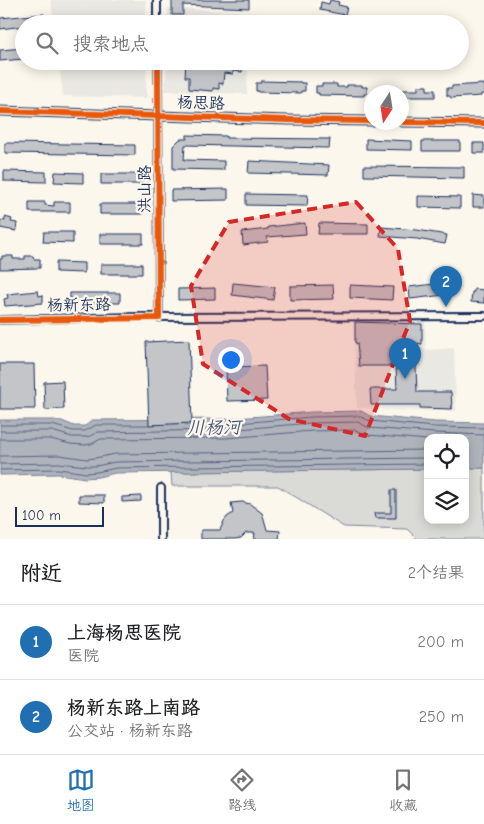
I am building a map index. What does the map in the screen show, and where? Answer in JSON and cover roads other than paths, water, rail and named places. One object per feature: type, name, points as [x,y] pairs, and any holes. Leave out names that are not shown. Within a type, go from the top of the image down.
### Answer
[{"type":"street","points":[[157,0],[157,15]]},
{"type":"street","name":"洪山路","points":[[158,70],[159,318]]},
{"type":"street","name":"杨思路","points":[[0,111],[364,121]]},
{"type":"street","points":[[409,122],[484,123]]},
{"type":"street","name":"杨新东路","points":[[0,320],[484,316]]},
{"type":"street","points":[[161,488],[161,539]]},
{"type":"water","name":"川杨河","points":[[361,411],[370,416],[435,422],[484,423],[484,468],[469,468],[469,434],[424,434],[424,469],[115,473],[85,478],[59,474],[0,475],[0,420],[53,420],[62,421],[74,426],[85,426],[93,420],[225,419],[312,412]]},
{"type":"place","name":"杨新东路上南路","points":[[446,307]]},
{"type":"place","name":"上海杨思医院","points":[[405,379]]}]
